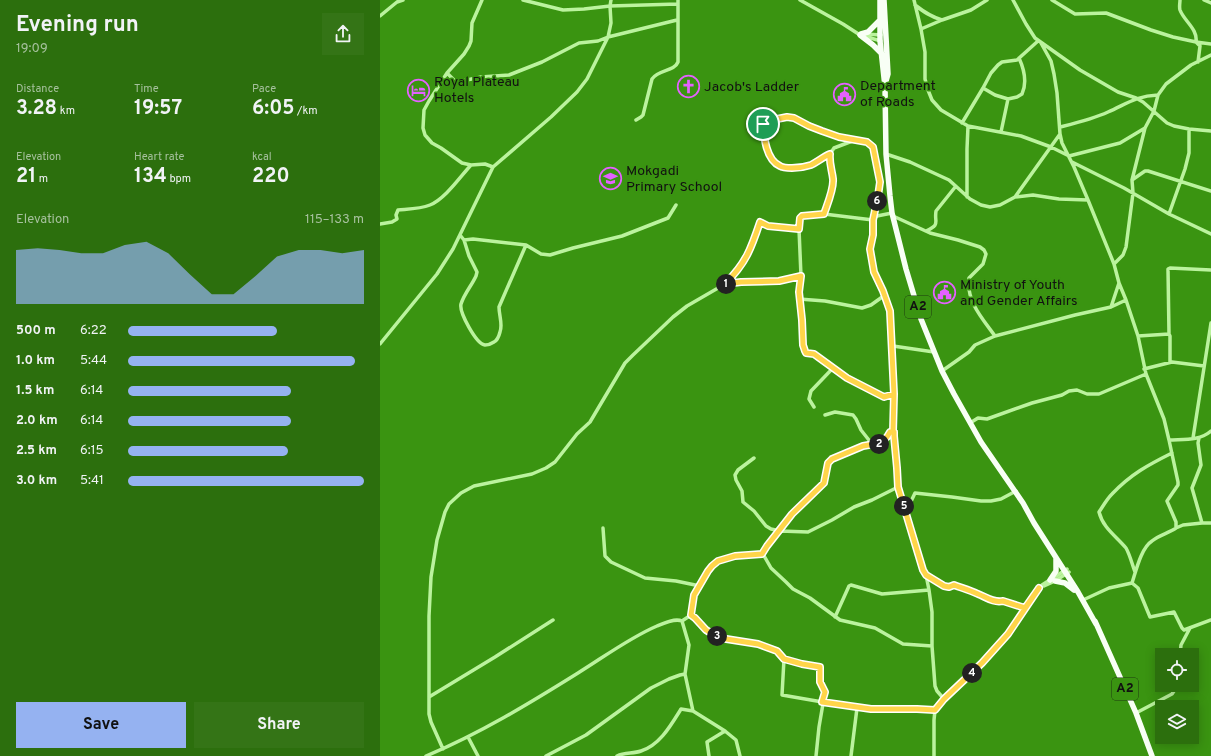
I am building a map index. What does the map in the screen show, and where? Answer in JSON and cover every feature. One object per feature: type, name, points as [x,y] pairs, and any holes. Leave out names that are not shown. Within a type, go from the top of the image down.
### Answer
[{"type":"highway","name":"A2","points":[[880,0],[880,20],[888,74],[885,87]]},
{"type":"highway","name":"A2","points":[[884,0],[881,54],[885,87],[886,154],[893,214],[912,291],[921,319],[942,371],[970,423],[981,442],[1016,491],[1056,557],[1067,571]]},
{"type":"highway","points":[[861,34],[868,32],[880,20]]},
{"type":"highway","points":[[861,34],[881,54]]},
{"type":"highway","name":"A2","points":[[1023,503],[1036,520],[1084,599],[1136,713],[1152,756]]},
{"type":"highway","points":[[1056,557],[1056,571],[1052,581],[1065,583],[1084,599]]},
{"type":"street","points":[[380,16],[396,2],[403,0]]},
{"type":"street","points":[[482,0],[472,23],[471,41],[469,46],[447,73],[424,110],[423,128],[425,135],[432,143],[462,163],[471,165],[484,164],[493,167]]},
{"type":"street","points":[[524,0],[563,10],[678,2],[677,65],[658,73],[652,79],[642,115],[636,120]]},
{"type":"street","points":[[380,344],[437,274],[453,249],[493,167],[551,118],[577,92],[587,79],[608,37],[611,23],[611,0]]},
{"type":"street","points":[[800,0],[843,24],[854,32],[883,38]]},
{"type":"street","points":[[921,29],[971,10],[987,0]]},
{"type":"street","points":[[1012,0],[1051,61],[1058,93],[1060,134],[1062,144],[1069,156],[1114,264],[1119,283],[1138,336],[1144,368],[1164,419],[1170,440],[1178,484],[1167,501],[1176,522],[1176,528]]},
{"type":"street","points":[[1052,0],[1075,14],[1106,13],[1151,30],[1196,42],[1211,44]]},
{"type":"street","points":[[1180,0],[1180,10],[1192,27],[1197,38],[1196,42],[1200,46],[1198,62]]},
{"type":"street","points":[[1204,0],[1211,2]]},
{"type":"street","points":[[915,2],[926,13],[934,18],[942,20]]},
{"type":"street","points":[[915,2],[924,52],[925,79],[930,95],[932,100],[941,110],[962,123],[968,126],[1021,136],[1051,147],[1069,156],[1120,143],[1145,128]]},
{"type":"street","points":[[447,73],[455,81],[509,74],[542,62],[579,43],[598,41],[608,37],[677,20]]},
{"type":"street","points":[[962,123],[984,88],[991,73],[998,65],[1002,62],[1014,61],[1040,42]]},
{"type":"street","points":[[1040,42],[1089,76],[1118,92],[1136,98],[1167,123],[1189,129],[1211,131]]},
{"type":"street","points":[[1114,264],[1123,256],[1125,251],[1133,193],[1132,180],[1145,128],[1154,111],[1158,95],[1166,84],[1211,54]]},
{"type":"street","points":[[984,88],[995,95],[1008,99],[1022,94],[1025,86],[1022,64],[1019,58]]},
{"type":"street","points":[[1060,127],[1075,124],[1103,114],[1136,98],[1148,95],[1158,95]]},
{"type":"street","points":[[1002,132],[1008,99]]},
{"type":"street","points":[[830,154],[810,165],[801,168],[778,166],[771,158],[768,151],[763,124],[767,121],[787,117],[794,118],[809,126],[839,137],[867,142],[873,147],[880,182],[873,220],[873,235],[870,249],[872,266],[885,295],[890,311],[893,346],[893,432],[898,487],[915,546],[926,575],[932,612],[932,646],[935,686],[937,691],[944,699]]},
{"type":"street","points":[[967,197],[966,149],[968,126]]},
{"type":"street","points":[[1169,214],[1181,182],[1189,153],[1189,129]]},
{"type":"street","points":[[1015,197],[1060,134]]},
{"type":"street","points":[[824,214],[833,180],[829,160],[830,154],[834,148],[856,140]]},
{"type":"street","points":[[886,154],[910,162],[949,180],[975,203],[990,208],[1000,205],[1015,197],[1037,195],[1059,199],[1088,200]]},
{"type":"street","points":[[1071,161],[1133,193],[1169,214],[1211,234]]},
{"type":"street","points":[[380,224],[392,222],[397,219],[396,215],[398,210],[419,208],[430,205],[442,197],[471,165]]},
{"type":"street","points":[[1132,180],[1145,171],[1148,171],[1211,191]]},
{"type":"street","points":[[926,231],[935,226],[937,222],[936,210],[956,186]]},
{"type":"street","points":[[464,240],[474,239],[526,245],[542,254],[550,255],[622,236],[668,218],[676,205]]},
{"type":"street","points":[[894,394],[884,397],[852,381],[814,354],[806,353],[804,349],[799,292],[801,276],[799,229],[800,218],[802,216],[824,214],[873,220],[877,216],[893,214],[926,231],[980,247],[986,254],[985,259],[978,270],[970,278],[970,288],[974,306],[978,314],[995,336]]},
{"type":"street","points":[[442,749],[430,718],[428,706],[429,616],[431,577],[437,540],[445,512],[449,504],[461,493],[474,486],[532,474],[555,462],[577,434],[590,422],[625,364],[633,355],[673,317],[688,306],[725,284],[736,273],[744,262],[760,222],[768,226],[799,229]]},
{"type":"street","points":[[460,235],[464,240],[478,272],[461,304],[461,309],[476,338],[480,343],[485,345],[491,344],[497,340],[500,333],[501,326],[499,307],[526,245]]},
{"type":"street","points":[[1170,362],[1168,269],[1211,270]]},
{"type":"street","points":[[725,284],[779,281],[801,276]]},
{"type":"street","points":[[1111,306],[1119,283]]},
{"type":"street","points":[[800,300],[825,301],[862,308],[871,305],[885,295]]},
{"type":"street","points":[[942,371],[975,346],[995,336],[1075,314],[1111,306],[1126,300]]},
{"type":"street","points":[[1192,438],[1211,323]]},
{"type":"street","points":[[1138,336],[1169,334]]},
{"type":"street","points":[[893,346],[934,352]]},
{"type":"street","points":[[1144,368],[1170,362],[1204,366]]},
{"type":"street","points":[[814,407],[809,399],[811,391],[833,368]]},
{"type":"street","points":[[970,423],[978,418],[987,419],[1062,395],[1069,391],[1077,390],[1087,394],[1099,394],[1146,374]]},
{"type":"street","points":[[825,415],[835,412],[853,415],[860,430],[872,444]]},
{"type":"street","points":[[1170,440],[1199,438],[1211,431]]},
{"type":"street","points":[[762,554],[792,514],[824,483],[828,463],[832,459],[863,446],[880,443],[890,432],[893,432]]},
{"type":"street","points":[[1199,438],[1198,443],[1201,465],[1192,488],[1202,523]]},
{"type":"street","points":[[1135,572],[1126,549],[1109,532],[1099,512],[1111,495],[1130,476],[1146,465],[1172,453]]},
{"type":"street","points":[[754,458],[738,470],[736,475],[736,480],[742,491],[743,502],[754,511],[766,526],[780,531],[808,532],[854,507],[898,487]]},
{"type":"street","points":[[906,512],[915,493],[991,501],[1001,499],[1016,491]]},
{"type":"street","points":[[1132,583],[1135,572],[1148,544],[1152,540],[1182,525],[1211,523]]},
{"type":"street","points":[[602,528],[605,556],[611,562],[645,578],[676,581],[700,586]]},
{"type":"street","points":[[691,615],[694,595],[708,571],[718,561],[735,556],[762,554]]},
{"type":"street","points":[[762,554],[771,568],[789,586],[810,598],[840,620],[875,628],[903,644],[932,646]]},
{"type":"street","points":[[1008,634],[1039,588],[1067,571]]},
{"type":"street","points":[[926,575],[944,586],[949,587],[954,585],[990,600],[1000,602],[1003,601],[1025,608]]},
{"type":"street","points":[[1084,599],[1109,588],[1132,583]]},
{"type":"street","points":[[1132,583],[1138,588],[1150,616],[1174,612],[1182,628],[1186,630],[1211,620]]},
{"type":"street","points":[[835,617],[849,586],[851,585],[882,594],[929,590]]},
{"type":"street","points":[[934,756],[935,710],[944,699],[982,663],[1008,634],[1039,588]]},
{"type":"street","points":[[426,756],[468,737],[538,698],[632,639],[656,626],[678,619],[682,620],[691,615]]},
{"type":"street","points":[[691,615],[706,630],[720,638],[736,639],[766,646],[777,651],[784,659],[820,667],[820,682],[825,692],[822,702],[816,756]]},
{"type":"street","points":[[429,697],[501,654],[553,620]]},
{"type":"street","points":[[682,620],[689,645],[685,674],[693,711]]},
{"type":"street","points":[[1181,648],[1190,628]]},
{"type":"street","points":[[784,659],[782,695],[857,708],[935,710]]},
{"type":"street","points":[[546,756],[586,735],[651,688],[669,679],[685,674]]},
{"type":"street","points":[[1136,713],[1173,692]]},
{"type":"street","points":[[851,756],[857,708]]},
{"type":"street","points":[[617,756],[621,754],[641,752],[653,745],[666,732],[681,709],[693,711],[725,731],[736,740],[740,756]]},
{"type":"street","points":[[709,756],[707,742],[725,731]]},
{"type":"street","points":[[468,737],[478,756]]},
{"type":"place","name":"Jacob's Ladder","points":[[689,87]]},
{"type":"place","name":"Royal Plateau Hotels","points":[[418,90]]},
{"type":"place","name":"Department of Roads","points":[[844,94]]},
{"type":"place","name":"Mokgadi Primary School","points":[[610,179]]},
{"type":"place","name":"Ministry of Youth and Gender Affairs","points":[[944,293]]},
{"type":"route","points":[[763,124],[767,121],[787,117],[794,118],[809,126],[839,137],[867,142],[873,147],[880,182],[873,220],[873,235],[870,249],[872,266],[885,295],[890,311],[893,346],[894,394],[893,414],[893,432],[898,487],[915,546],[926,575],[944,586],[949,587],[954,585],[996,602],[1003,601],[1025,608],[1039,588],[1008,634],[982,663],[944,699],[935,710],[892,708],[871,709],[822,702],[825,692],[820,682],[820,667],[784,659],[777,651],[766,646],[736,639],[720,638],[706,630],[691,615],[694,595],[712,566],[718,561],[735,556],[762,554],[785,522],[824,483],[828,463],[832,459],[863,446],[880,443],[890,432],[893,432],[894,394],[884,397],[847,378],[814,354],[806,353],[803,345],[799,292],[801,276],[779,281],[725,284],[744,262],[756,236],[760,222],[768,226],[799,229],[800,218],[803,215],[824,214],[832,186],[833,180],[829,160],[830,154],[810,165],[801,168],[778,166],[771,158],[768,151],[763,124]]}]
